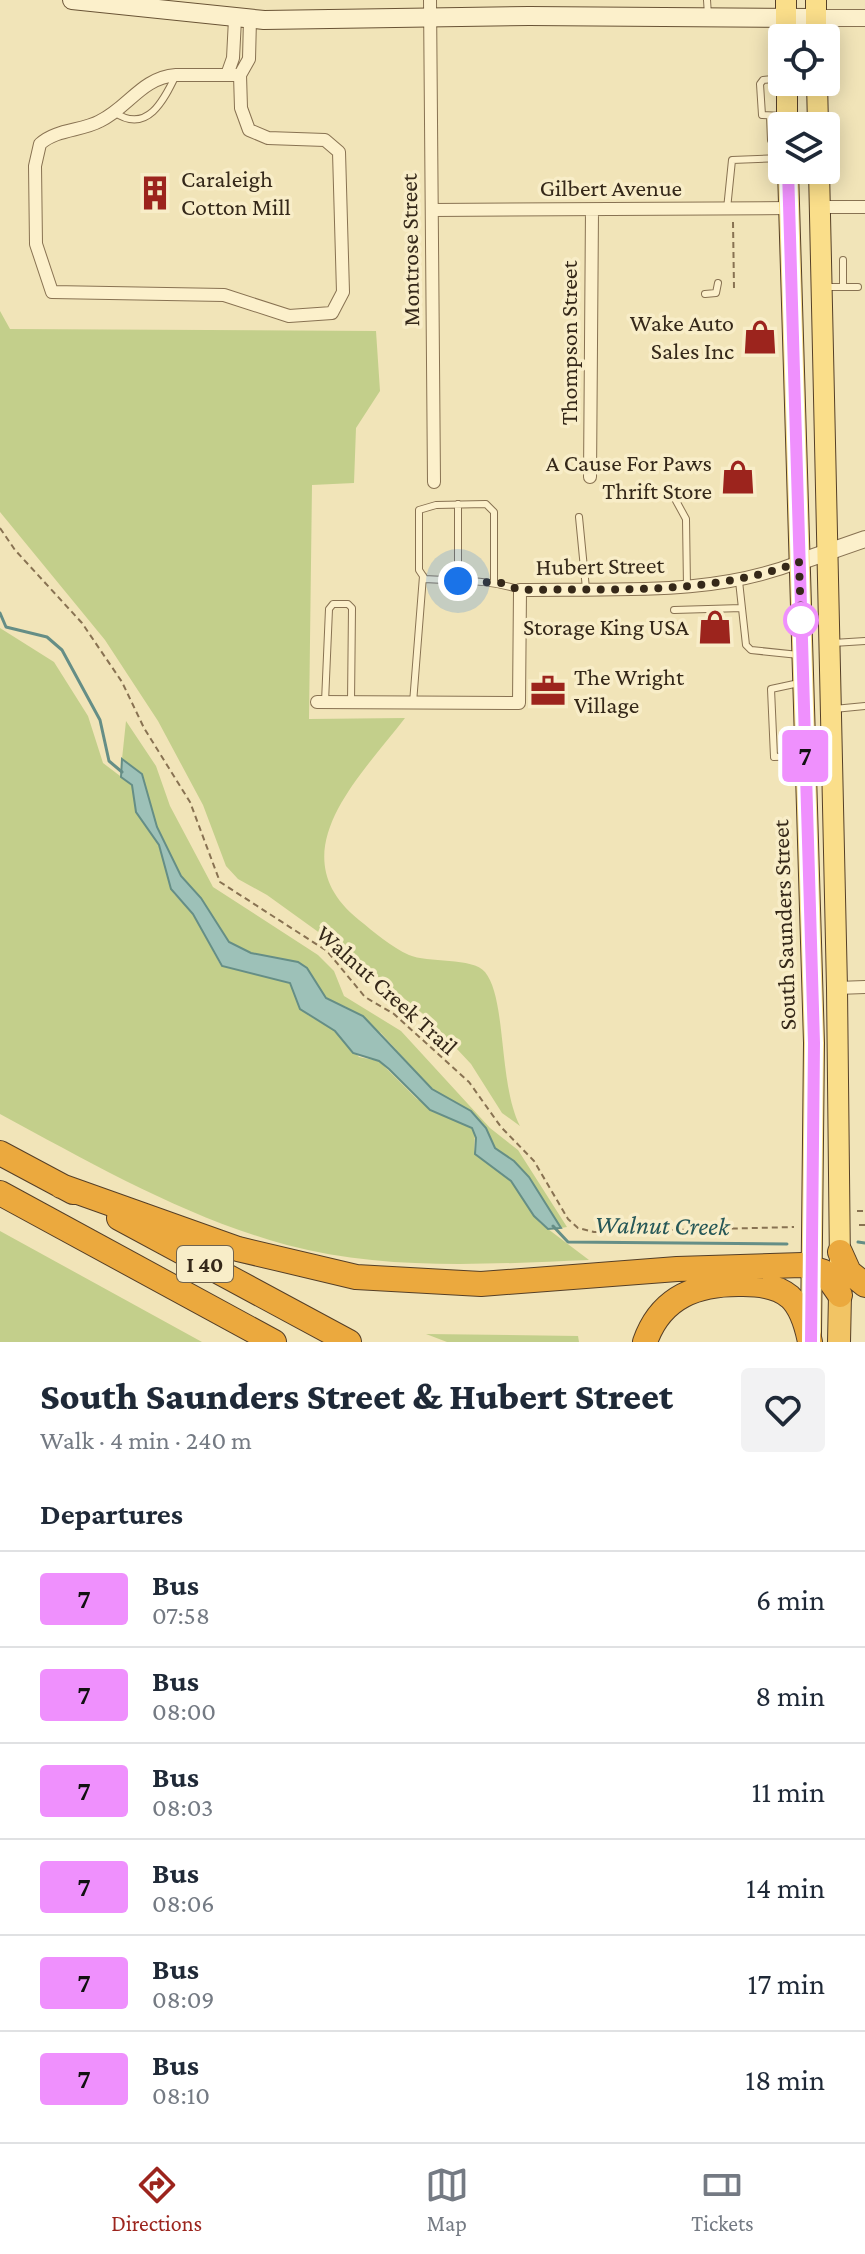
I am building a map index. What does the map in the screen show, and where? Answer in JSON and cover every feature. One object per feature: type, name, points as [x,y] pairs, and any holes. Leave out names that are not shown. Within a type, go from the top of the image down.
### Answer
[{"type":"highway","name":"I 40","points":[[0,1153],[349,1342]]},
{"type":"highway","points":[[61,1186],[238,1249],[321,1271],[388,1281],[481,1284],[702,1267],[814,1266],[833,1282],[840,1295],[839,1342]]},
{"type":"highway","name":"I 40","points":[[0,1193],[274,1342]]},
{"type":"highway","points":[[840,1252],[849,1272],[865,1285]]},
{"type":"highway","points":[[645,1342],[659,1313],[677,1298],[698,1288],[731,1284],[760,1284],[785,1293],[799,1309],[811,1342]]},
{"type":"highway","points":[[182,1292],[247,1342]]},
{"type":"main road","points":[[72,0],[181,7],[242,19],[430,9],[708,8],[786,8],[816,19]]},
{"type":"main road","name":"South Saunders Street","points":[[789,184],[814,1043],[811,1342]]},
{"type":"main road","points":[[819,184],[837,988],[840,1295]]},
{"type":"street","name":"Montrose Street","points":[[430,9],[434,482]]},
{"type":"street","points":[[816,19],[865,18]]},
{"type":"street","points":[[234,75],[176,75],[145,85],[99,122],[45,139],[37,151],[36,244],[52,292],[224,295],[289,316],[332,313],[343,292],[339,152],[325,140],[268,138],[249,130],[234,75],[234,48],[242,19]]},
{"type":"street","points":[[234,75],[250,50],[242,19]]},
{"type":"street","points":[[819,207],[865,207]]},
{"type":"street","name":"Gilbert Avenue","points":[[432,210],[592,210],[730,215],[790,208]]},
{"type":"street","name":"Thompson Street","points":[[590,477],[592,210]]},
{"type":"street","points":[[799,562],[865,539]]},
{"type":"street","name":"Hubert Street","points":[[321,702],[519,703],[520,590],[687,587],[739,581],[799,562]]},
{"type":"street","points":[[837,988],[865,987]]},
{"type":"lane","points":[[234,48],[250,50]]},
{"type":"lane","points":[[114,112],[131,119],[151,114],[162,105],[176,75]]},
{"type":"lane","points":[[730,215],[732,160],[768,159]]},
{"type":"lane","points":[[843,260],[843,287]]},
{"type":"lane","points":[[705,294],[716,293],[718,283]]},
{"type":"lane","points":[[821,287],[858,287]]},
{"type":"lane","points":[[674,497],[686,519],[687,587]]},
{"type":"lane","points":[[458,504],[458,581]]},
{"type":"lane","points":[[413,703],[423,576],[419,570],[419,510],[458,504],[486,504],[494,512],[494,583]]},
{"type":"lane","points":[[579,517],[586,589]]},
{"type":"lane","points":[[423,576],[494,583],[520,590]]},
{"type":"lane","points":[[739,581],[746,645],[751,650],[802,655]]},
{"type":"lane","points":[[321,702],[329,609],[333,604],[348,604],[352,608],[351,702]]},
{"type":"lane","points":[[674,610],[742,608]]},
{"type":"lane","points":[[829,643],[865,641]]},
{"type":"lane","points":[[802,682],[771,689],[774,757],[805,756]]},
{"type":"lane","points":[[831,709],[865,706]]},
{"type":"path","points":[[730,215],[734,288]]},
{"type":"path","name":"Walnut Creek Trail","points":[[0,528],[15,550],[82,623],[116,673],[144,728],[190,802],[220,882],[327,951],[365,997],[394,1014],[469,1082],[501,1127],[527,1151],[571,1223],[594,1232],[794,1227]]},
{"type":"path","points":[[852,1211],[865,1211]]},
{"type":"path","points":[[859,1225],[865,1225]]},
{"type":"green space","points":[[0,311],[10,329],[376,331],[380,391],[356,428],[354,483],[312,485],[309,719],[405,718],[367,765],[334,816],[326,843],[325,869],[336,895],[359,920],[396,948],[417,957],[471,964],[485,972],[497,1001],[508,1088],[520,1126],[502,1113],[471,1064],[428,1018],[360,962],[267,895],[238,879],[226,866],[203,805],[158,721],[105,640],[0,512]]},
{"type":"green space","points":[[0,628],[54,662],[88,716],[103,763],[132,785],[136,812],[159,845],[174,894],[193,914],[221,966],[290,983],[308,1015],[335,1031],[359,1057],[379,1061],[417,1099],[469,1125],[475,1131],[474,1151],[480,1158],[511,1181],[540,1223],[589,1260],[437,1264],[361,1259],[287,1245],[175,1204],[0,1114]]},
{"type":"green space","points":[[126,721],[156,766],[170,806],[213,887],[318,955],[334,971],[344,996],[401,1031],[490,1128],[518,1150],[567,1227],[561,1228],[529,1177],[514,1161],[495,1148],[486,1128],[432,1089],[381,1033],[346,1007],[326,998],[303,965],[251,953],[229,942],[201,898],[181,876],[157,827],[142,774],[122,759]]},
{"type":"green space","points":[[0,1231],[182,1331],[202,1342],[0,1342]]},
{"type":"green space","points":[[426,1334],[578,1336],[579,1342],[447,1342]]},
{"type":"water","points":[[122,759],[142,774],[157,827],[181,876],[201,898],[229,942],[251,953],[298,962],[307,968],[326,998],[363,1016],[432,1089],[471,1111],[486,1128],[495,1148],[514,1161],[529,1177],[561,1228],[548,1229],[534,1216],[511,1181],[475,1154],[476,1138],[472,1128],[430,1110],[379,1061],[353,1053],[335,1031],[300,1009],[290,983],[222,966],[193,914],[171,889],[159,845],[136,812],[132,785],[121,777]]},
{"type":"waterway","name":"Walnut Creek","points":[[0,613],[6,627],[47,637],[62,650],[100,720],[109,761],[122,772]]},
{"type":"waterway","name":"Walnut Creek","points":[[553,1226],[568,1242],[787,1244]]},
{"type":"waterway","name":"Walnut Creek","points":[[858,1242],[865,1243]]},
{"type":"bus line","name":"7","points":[[789,184],[814,1043],[815,1227],[811,1342]]},
{"type":"place","name":"Caraleigh Cotton Mill","points":[[155,193]]},
{"type":"place","name":"Wake Auto Sales Inc","points":[[760,337]]},
{"type":"place","name":"A Cause For Paws Thrift Store","points":[[738,477]]},
{"type":"place","name":"Storage King USA","points":[[715,627]]},
{"type":"place","name":"The Wright Village","points":[[548,691]]},
{"type":"route","points":[[458,581],[501,583],[520,590],[704,587],[758,576],[799,562],[801,620]]}]
